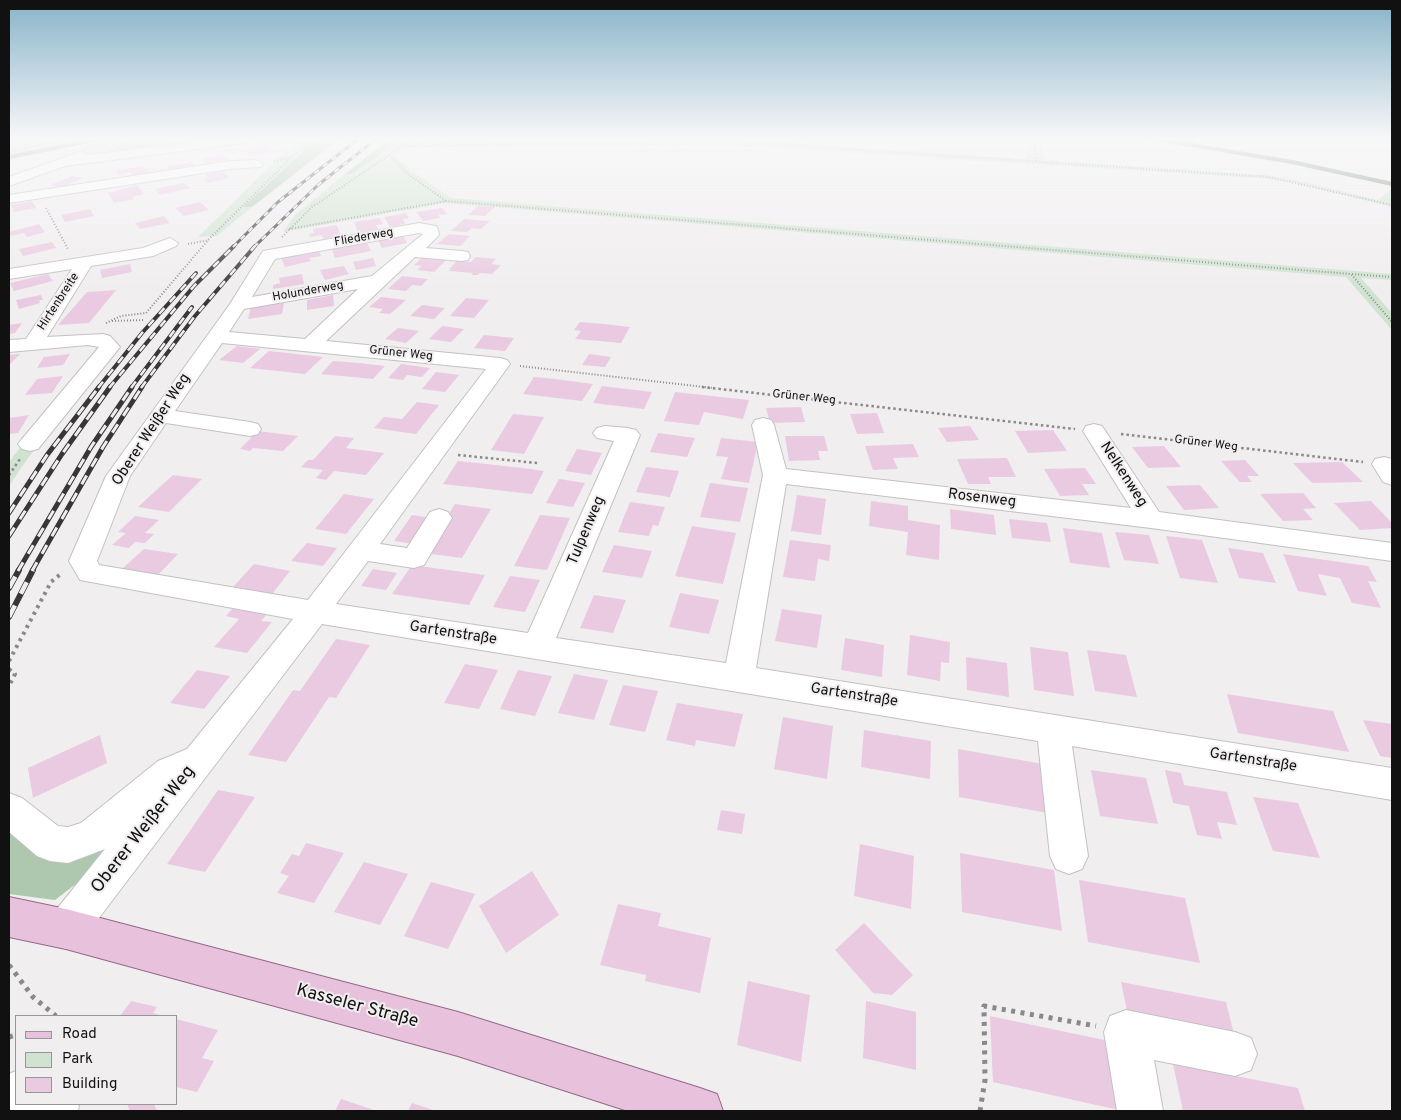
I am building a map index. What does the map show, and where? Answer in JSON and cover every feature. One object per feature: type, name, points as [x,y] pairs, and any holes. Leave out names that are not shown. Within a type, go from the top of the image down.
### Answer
[{"type":"main road","name":"Kasseler Straße","points":[[9,917],[66,929],[458,1034],[672,1108]]},
{"type":"street","points":[[9,199],[68,191]]},
{"type":"street","name":"Fliederweg","points":[[268,255],[419,228],[430,230],[430,235],[413,252],[378,280],[310,345]]},
{"type":"street","name":"Hirtenbreite","points":[[9,274],[147,252],[170,243]]},
{"type":"street","name":"Fliederweg","points":[[413,252],[462,256]]},
{"type":"street","name":"Oberer Weißer Weg","points":[[84,561],[118,476],[238,305],[268,255]]},
{"type":"street","name":"Hirtenbreite","points":[[32,344],[81,262]]},
{"type":"street","name":"Holunderweg","points":[[238,305],[378,280]]},
{"type":"street","name":"Grüner Weg","points":[[215,336],[500,364]]},
{"type":"street","points":[[9,346],[88,339],[103,340],[110,346],[30,444]]},
{"type":"street","name":"Oberer Weißer Weg","points":[[66,929],[361,551],[500,364]]},
{"type":"street","points":[[161,416],[250,428]]},
{"type":"street","points":[[739,678],[775,475],[763,425]]},
{"type":"street","name":"Nelkenweg","points":[[1094,431],[1151,519]]},
{"type":"street","name":"Tulpenweg","points":[[537,647],[628,435],[605,433]]},
{"type":"street","name":"Rosenweg","points":[[775,475],[1151,519],[1392,552]]},
{"type":"street","points":[[361,551],[414,558],[439,518]]},
{"type":"street","points":[[84,561],[90,573],[314,612]]},
{"type":"street","name":"Gartenstraße","points":[[314,612],[1053,728],[1392,784]]},
{"type":"street","points":[[1053,728],[1069,856]]},
{"type":"street","points":[[9,810],[50,843],[68,846],[93,836],[170,772],[201,757]]},
{"type":"street","points":[[1140,1111],[1126,1032],[1235,1054]]},
{"type":"path","points":[[88,339],[108,321],[121,316],[146,313],[209,240],[258,191]]},
{"type":"path","points":[[268,255],[289,229],[312,207],[335,191]]},
{"type":"path","points":[[433,191],[446,200]]},
{"type":"path","points":[[1335,191],[1392,205]]},
{"type":"path","points":[[39,196],[81,262]]},
{"type":"path","points":[[289,229],[446,200],[1392,277]]},
{"type":"path","points":[[1351,274],[1392,322]]},
{"type":"path","points":[[108,321],[144,320]]},
{"type":"path","name":"Grüner Weg","points":[[500,364],[1094,431],[1389,469]]},
{"type":"path","points":[[434,453],[537,463]]},
{"type":"path","points":[[9,661],[50,582],[67,569],[84,561]]},
{"type":"path","points":[[9,669],[15,674],[9,686]]},
{"type":"path","points":[[9,965],[32,996],[55,1015]]},
{"type":"path","points":[[980,1111],[985,1080],[984,1006],[1126,1032]]},
{"type":"green space","points":[[244,191],[260,191],[243,207],[252,207],[217,236],[198,237]]},
{"type":"green space","points":[[260,191],[272,191],[252,207],[243,207]]},
{"type":"green space","points":[[324,191],[441,191],[451,198],[1392,274],[1392,280],[1361,278],[1392,313],[1392,330],[1346,277],[445,203],[283,232],[295,215]]},
{"type":"green space","points":[[1329,191],[1342,191],[1378,200],[1388,191],[1392,191],[1392,207]]},
{"type":"green space","points":[[39,444],[9,486],[9,462],[22,445]]},
{"type":"green space","points":[[174,777],[108,859],[55,900],[9,894],[9,826],[40,851]]},
{"type":"building","points":[[142,191],[144,194],[132,197],[134,199],[114,203],[108,193]]},
{"type":"building","points":[[157,191],[176,191],[160,195]]},
{"type":"building","points":[[32,201],[36,208],[14,212],[11,205]]},
{"type":"building","points":[[200,202],[209,210],[184,216],[175,208]]},
{"type":"building","points":[[478,206],[495,207],[485,216],[468,215]]},
{"type":"building","points":[[442,208],[447,214],[439,215],[440,218],[423,221],[416,212]]},
{"type":"building","points":[[90,209],[94,216],[65,222],[61,215]]},
{"type":"building","points":[[406,213],[409,218],[403,219],[405,224],[390,227],[384,217]]},
{"type":"building","points":[[164,216],[170,223],[140,229],[135,223]]},
{"type":"building","points":[[380,218],[383,224],[376,225],[378,229],[358,233],[354,222]]},
{"type":"building","points":[[464,219],[490,221],[481,229],[472,228],[467,232],[451,231]]},
{"type":"building","points":[[39,224],[45,232],[27,237],[24,233],[11,236],[9,232]]},
{"type":"building","points":[[337,225],[341,237],[323,239],[322,235],[310,237],[309,234],[314,233],[313,229]]},
{"type":"building","points":[[449,234],[470,236],[460,246],[437,244]]},
{"type":"building","points":[[403,235],[407,243],[382,248],[378,240]]},
{"type":"building","points":[[52,242],[56,248],[23,256],[19,249]]},
{"type":"building","points":[[367,243],[371,251],[335,258],[332,249]]},
{"type":"building","points":[[319,251],[321,256],[309,258],[311,261],[285,267],[281,258]]},
{"type":"building","points":[[423,257],[447,259],[434,272],[417,270],[422,266],[414,265]]},
{"type":"building","points":[[476,257],[496,259],[491,264],[501,265],[492,274],[480,273],[478,275],[471,275],[473,273],[449,271],[457,261],[471,262]]},
{"type":"building","points":[[373,258],[376,266],[356,270],[353,262]]},
{"type":"building","points":[[130,264],[132,272],[102,278],[100,270]]},
{"type":"building","points":[[344,266],[349,274],[325,280],[320,270]]},
{"type":"building","points":[[48,274],[53,281],[14,291],[10,283]]},
{"type":"building","points":[[302,274],[304,284],[273,289],[273,285],[280,283],[279,278]]},
{"type":"building","points":[[402,276],[428,279],[421,286],[412,285],[406,291],[388,289]]},
{"type":"building","points":[[116,290],[89,323],[58,325],[87,292]]},
{"type":"building","points":[[41,295],[43,300],[39,300],[40,303],[19,309],[16,300]]},
{"type":"building","points":[[333,295],[334,306],[307,310],[307,300]]},
{"type":"building","points":[[381,297],[406,300],[390,314],[379,313],[383,309],[369,307]]},
{"type":"building","points":[[466,298],[489,300],[474,318],[450,316]]},
{"type":"building","points":[[284,303],[282,314],[248,319],[251,307]]},
{"type":"building","points":[[422,305],[445,308],[434,319],[410,316]]},
{"type":"building","points":[[580,322],[630,327],[621,343],[575,339],[581,331],[574,330]]},
{"type":"building","points":[[22,323],[15,333],[9,334],[9,325]]},
{"type":"building","points":[[442,326],[464,329],[451,342],[429,339]]},
{"type":"building","points":[[398,328],[419,331],[406,343],[385,339]]},
{"type":"building","points":[[484,335],[514,338],[505,351],[474,348]]},
{"type":"building","points":[[237,346],[260,349],[243,363],[219,360]]},
{"type":"building","points":[[269,351],[323,357],[305,374],[250,368]]},
{"type":"building","points":[[20,354],[9,365],[9,355]]},
{"type":"building","points":[[70,354],[63,365],[37,368],[44,357]]},
{"type":"building","points":[[589,354],[611,357],[605,367],[582,365]]},
{"type":"building","points":[[333,361],[385,366],[373,379],[321,374]]},
{"type":"building","points":[[401,364],[430,368],[422,377],[407,375],[403,380],[388,378]]},
{"type":"building","points":[[436,372],[459,375],[445,392],[422,389]]},
{"type":"building","points":[[63,376],[52,393],[25,395],[37,379]]},
{"type":"building","points":[[534,377],[593,384],[582,401],[523,394]]},
{"type":"building","points":[[602,386],[652,392],[644,409],[593,403]]},
{"type":"building","points":[[675,392],[749,400],[743,419],[704,412],[699,425],[664,421]]},
{"type":"building","points":[[417,402],[439,405],[416,434],[374,428],[384,417],[402,419]]},
{"type":"building","points":[[801,407],[805,422],[770,423],[766,408]]},
{"type":"building","points":[[877,413],[884,433],[857,434],[850,414]]},
{"type":"building","points":[[513,414],[544,417],[524,454],[491,450]]},
{"type":"building","points":[[29,415],[18,433],[9,434],[9,418]]},
{"type":"building","points":[[970,426],[979,440],[947,442],[938,428]]},
{"type":"building","points":[[1053,430],[1067,451],[1028,453],[1015,431]]},
{"type":"building","points":[[258,431],[298,436],[283,451],[253,448],[250,451],[240,449]]},
{"type":"building","points":[[658,433],[695,438],[687,457],[650,452]]},
{"type":"building","points":[[335,436],[354,438],[346,448],[384,453],[366,475],[334,471],[326,480],[316,478],[323,470],[301,467],[308,460],[313,460]]},
{"type":"building","points":[[785,436],[824,436],[828,451],[818,451],[820,460],[789,461]]},
{"type":"building","points":[[721,438],[758,442],[749,483],[721,479],[728,457],[716,456]]},
{"type":"building","points":[[913,444],[919,457],[893,458],[898,469],[873,470],[865,446]]},
{"type":"building","points":[[1164,446],[1181,467],[1148,468],[1132,447]]},
{"type":"building","points":[[577,449],[602,453],[591,475],[565,471]]},
{"type":"building","points":[[1007,458],[1016,477],[988,477],[991,484],[968,484],[957,459]]},
{"type":"building","points":[[1245,460],[1259,476],[1247,476],[1252,482],[1240,482],[1221,461]]},
{"type":"building","points":[[458,461],[544,471],[532,494],[443,484]]},
{"type":"building","points":[[1342,462],[1363,482],[1312,483],[1293,463]]},
{"type":"building","points":[[646,467],[679,471],[670,497],[636,492]]},
{"type":"building","points":[[1085,468],[1096,484],[1082,484],[1089,495],[1060,496],[1044,469]]},
{"type":"building","points":[[173,475],[202,479],[169,512],[138,507]]},
{"type":"building","points":[[559,479],[585,483],[573,507],[546,503]]},
{"type":"building","points":[[710,483],[748,488],[740,522],[700,517]]},
{"type":"building","points":[[1200,485],[1219,508],[1184,510],[1166,486]]},
{"type":"building","points":[[1303,493],[1316,508],[1303,509],[1313,520],[1283,521],[1260,494]]},
{"type":"building","points":[[344,494],[374,499],[346,534],[315,529]]},
{"type":"building","points":[[797,495],[826,499],[821,535],[791,531]]},
{"type":"building","points":[[871,501],[908,506],[908,520],[940,525],[939,560],[906,555],[908,532],[869,526]]},
{"type":"building","points":[[1371,501],[1392,523],[1392,528],[1360,530],[1334,503]]},
{"type":"building","points":[[630,502],[665,507],[658,526],[653,525],[649,536],[618,532]]},
{"type":"building","points":[[455,504],[491,509],[462,558],[423,553]]},
{"type":"building","points":[[950,509],[994,515],[996,535],[951,529]]},
{"type":"building","points":[[412,515],[432,518],[415,544],[394,541]]},
{"type":"building","points":[[540,515],[570,518],[547,570],[514,566]]},
{"type":"building","points":[[135,516],[159,520],[145,533],[154,534],[145,543],[135,542],[129,548],[112,545],[126,533],[118,532]]},
{"type":"building","points":[[1009,519],[1047,523],[1051,542],[1012,538]]},
{"type":"building","points":[[692,526],[736,533],[723,584],[675,576]]},
{"type":"building","points":[[1063,528],[1102,533],[1110,568],[1070,563]]},
{"type":"building","points":[[1115,532],[1149,535],[1159,564],[1124,560]]},
{"type":"building","points":[[1166,536],[1202,540],[1218,583],[1180,578]]},
{"type":"building","points":[[790,540],[831,545],[829,561],[818,559],[815,581],[783,577]]},
{"type":"building","points":[[307,543],[337,548],[323,566],[291,561]]},
{"type":"building","points":[[614,545],[652,551],[642,578],[602,572]]},
{"type":"building","points":[[1228,548],[1263,553],[1276,583],[1239,578]]},
{"type":"building","points":[[144,549],[178,554],[157,576],[122,569]]},
{"type":"building","points":[[1283,554],[1368,566],[1377,582],[1368,581],[1381,608],[1352,603],[1340,578],[1318,574],[1327,596],[1298,591]]},
{"type":"building","points":[[254,564],[290,571],[272,594],[233,587]]},
{"type":"building","points":[[412,565],[485,575],[469,605],[392,594]]},
{"type":"building","points":[[373,569],[397,573],[386,590],[361,586]]},
{"type":"building","points":[[510,576],[540,580],[525,612],[493,607]]},
{"type":"building","points":[[680,593],[719,600],[709,634],[669,627]]},
{"type":"building","points":[[594,595],[626,600],[613,633],[580,628]]},
{"type":"building","points":[[234,607],[268,613],[261,621],[272,622],[247,653],[214,647],[239,619],[226,616]]},
{"type":"building","points":[[782,609],[822,615],[817,648],[775,641]]},
{"type":"building","points":[[910,635],[950,642],[949,663],[941,662],[940,681],[907,675]]},
{"type":"building","points":[[845,638],[884,645],[882,677],[841,670]]},
{"type":"building","points":[[336,639],[370,645],[336,698],[329,697],[286,762],[248,755],[293,690],[300,691]]},
{"type":"building","points":[[1030,647],[1068,652],[1074,696],[1034,690]]},
{"type":"building","points":[[1087,650],[1126,655],[1137,697],[1095,691]]},
{"type":"building","points":[[966,657],[1007,663],[1009,697],[967,690]]},
{"type":"building","points":[[465,664],[498,670],[479,709],[444,703]]},
{"type":"building","points":[[197,670],[230,676],[204,709],[170,703]]},
{"type":"building","points":[[518,670],[552,676],[535,716],[500,709]]},
{"type":"building","points":[[574,674],[608,680],[594,720],[558,713]]},
{"type":"building","points":[[623,685],[658,691],[645,732],[609,725]]},
{"type":"building","points":[[1227,694],[1333,711],[1349,752],[1238,733]]},
{"type":"building","points":[[677,703],[743,714],[735,747],[696,740],[695,746],[666,740]]},
{"type":"building","points":[[783,717],[833,726],[827,779],[774,769]]},
{"type":"building","points":[[1363,720],[1392,724],[1392,758],[1380,756]]},
{"type":"building","points":[[864,730],[931,741],[930,779],[861,767]]},
{"type":"building","points":[[100,735],[107,763],[33,798],[28,768]]},
{"type":"building","points":[[958,749],[1043,764],[1048,813],[959,797]]},
{"type":"building","points":[[1091,770],[1146,778],[1158,824],[1100,816]]},
{"type":"building","points":[[1165,770],[1181,773],[1184,785],[1227,792],[1237,825],[1217,822],[1222,839],[1197,835],[1189,806],[1173,803]]},
{"type":"building","points":[[218,790],[255,797],[205,872],[167,864]]},
{"type":"building","points":[[1253,797],[1298,803],[1320,858],[1273,851]]},
{"type":"building","points":[[721,810],[745,814],[742,834],[717,830]]},
{"type":"building","points":[[306,843],[344,853],[314,903],[277,893],[289,876],[280,873],[292,854],[299,856]]},
{"type":"building","points":[[860,844],[914,856],[911,909],[854,896]]},
{"type":"building","points":[[960,853],[1054,870],[1062,931],[962,912]]},
{"type":"building","points":[[364,862],[408,874],[380,925],[334,912]]},
{"type":"building","points":[[532,871],[559,915],[506,953],[479,906]]},
{"type":"building","points":[[1079,880],[1185,898],[1200,963],[1088,942]]},
{"type":"building","points":[[431,882],[475,894],[448,949],[404,936]]},
{"type":"building","points":[[618,904],[661,913],[658,926],[711,938],[700,993],[645,981],[646,975],[600,965]]},
{"type":"building","points":[[864,923],[913,975],[892,995],[873,993],[835,950]]},
{"type":"building","points":[[748,981],[810,995],[801,1062],[737,1045]]},
{"type":"building","points":[[1121,982],[1226,1002],[1235,1038],[1128,1016]]},
{"type":"building","points":[[131,1001],[157,1007],[153,1013],[160,1015],[121,1015]]},
{"type":"building","points":[[866,1001],[916,1012],[916,1070],[863,1058]]},
{"type":"building","points":[[990,1016],[1109,1041],[1119,1110],[993,1082]]},
{"type":"building","points":[[178,1020],[218,1030],[202,1058],[214,1061],[197,1092],[178,1087]]},
{"type":"building","points":[[1173,1064],[1298,1088],[1305,1111],[1183,1111]]},
{"type":"building","points":[[341,1099],[377,1111],[335,1111]]},
{"type":"building","points":[[412,1103],[436,1111],[408,1111]]},
{"type":"building","points":[[127,1105],[154,1105],[157,1111],[130,1111]]},
{"type":"railway","points":[[109,388],[194,286],[278,202],[292,191]]},
{"type":"railway","points":[[255,246],[312,191]]},
{"type":"railway","points":[[141,388],[195,316],[255,246]]},
{"type":"railway","points":[[98,388],[142,333],[196,273]]},
{"type":"railway","points":[[131,388],[192,307]]},
{"type":"railway","points":[[9,513],[47,455],[99,387]]},
{"type":"railway","points":[[9,536],[62,454],[110,387]]},
{"type":"railway","points":[[18,571],[91,447],[132,387]]},
{"type":"railway","points":[[32,571],[103,447],[142,387]]},
{"type":"railway","points":[[9,588],[19,570]]},
{"type":"railway","points":[[9,617],[33,570]]}]
